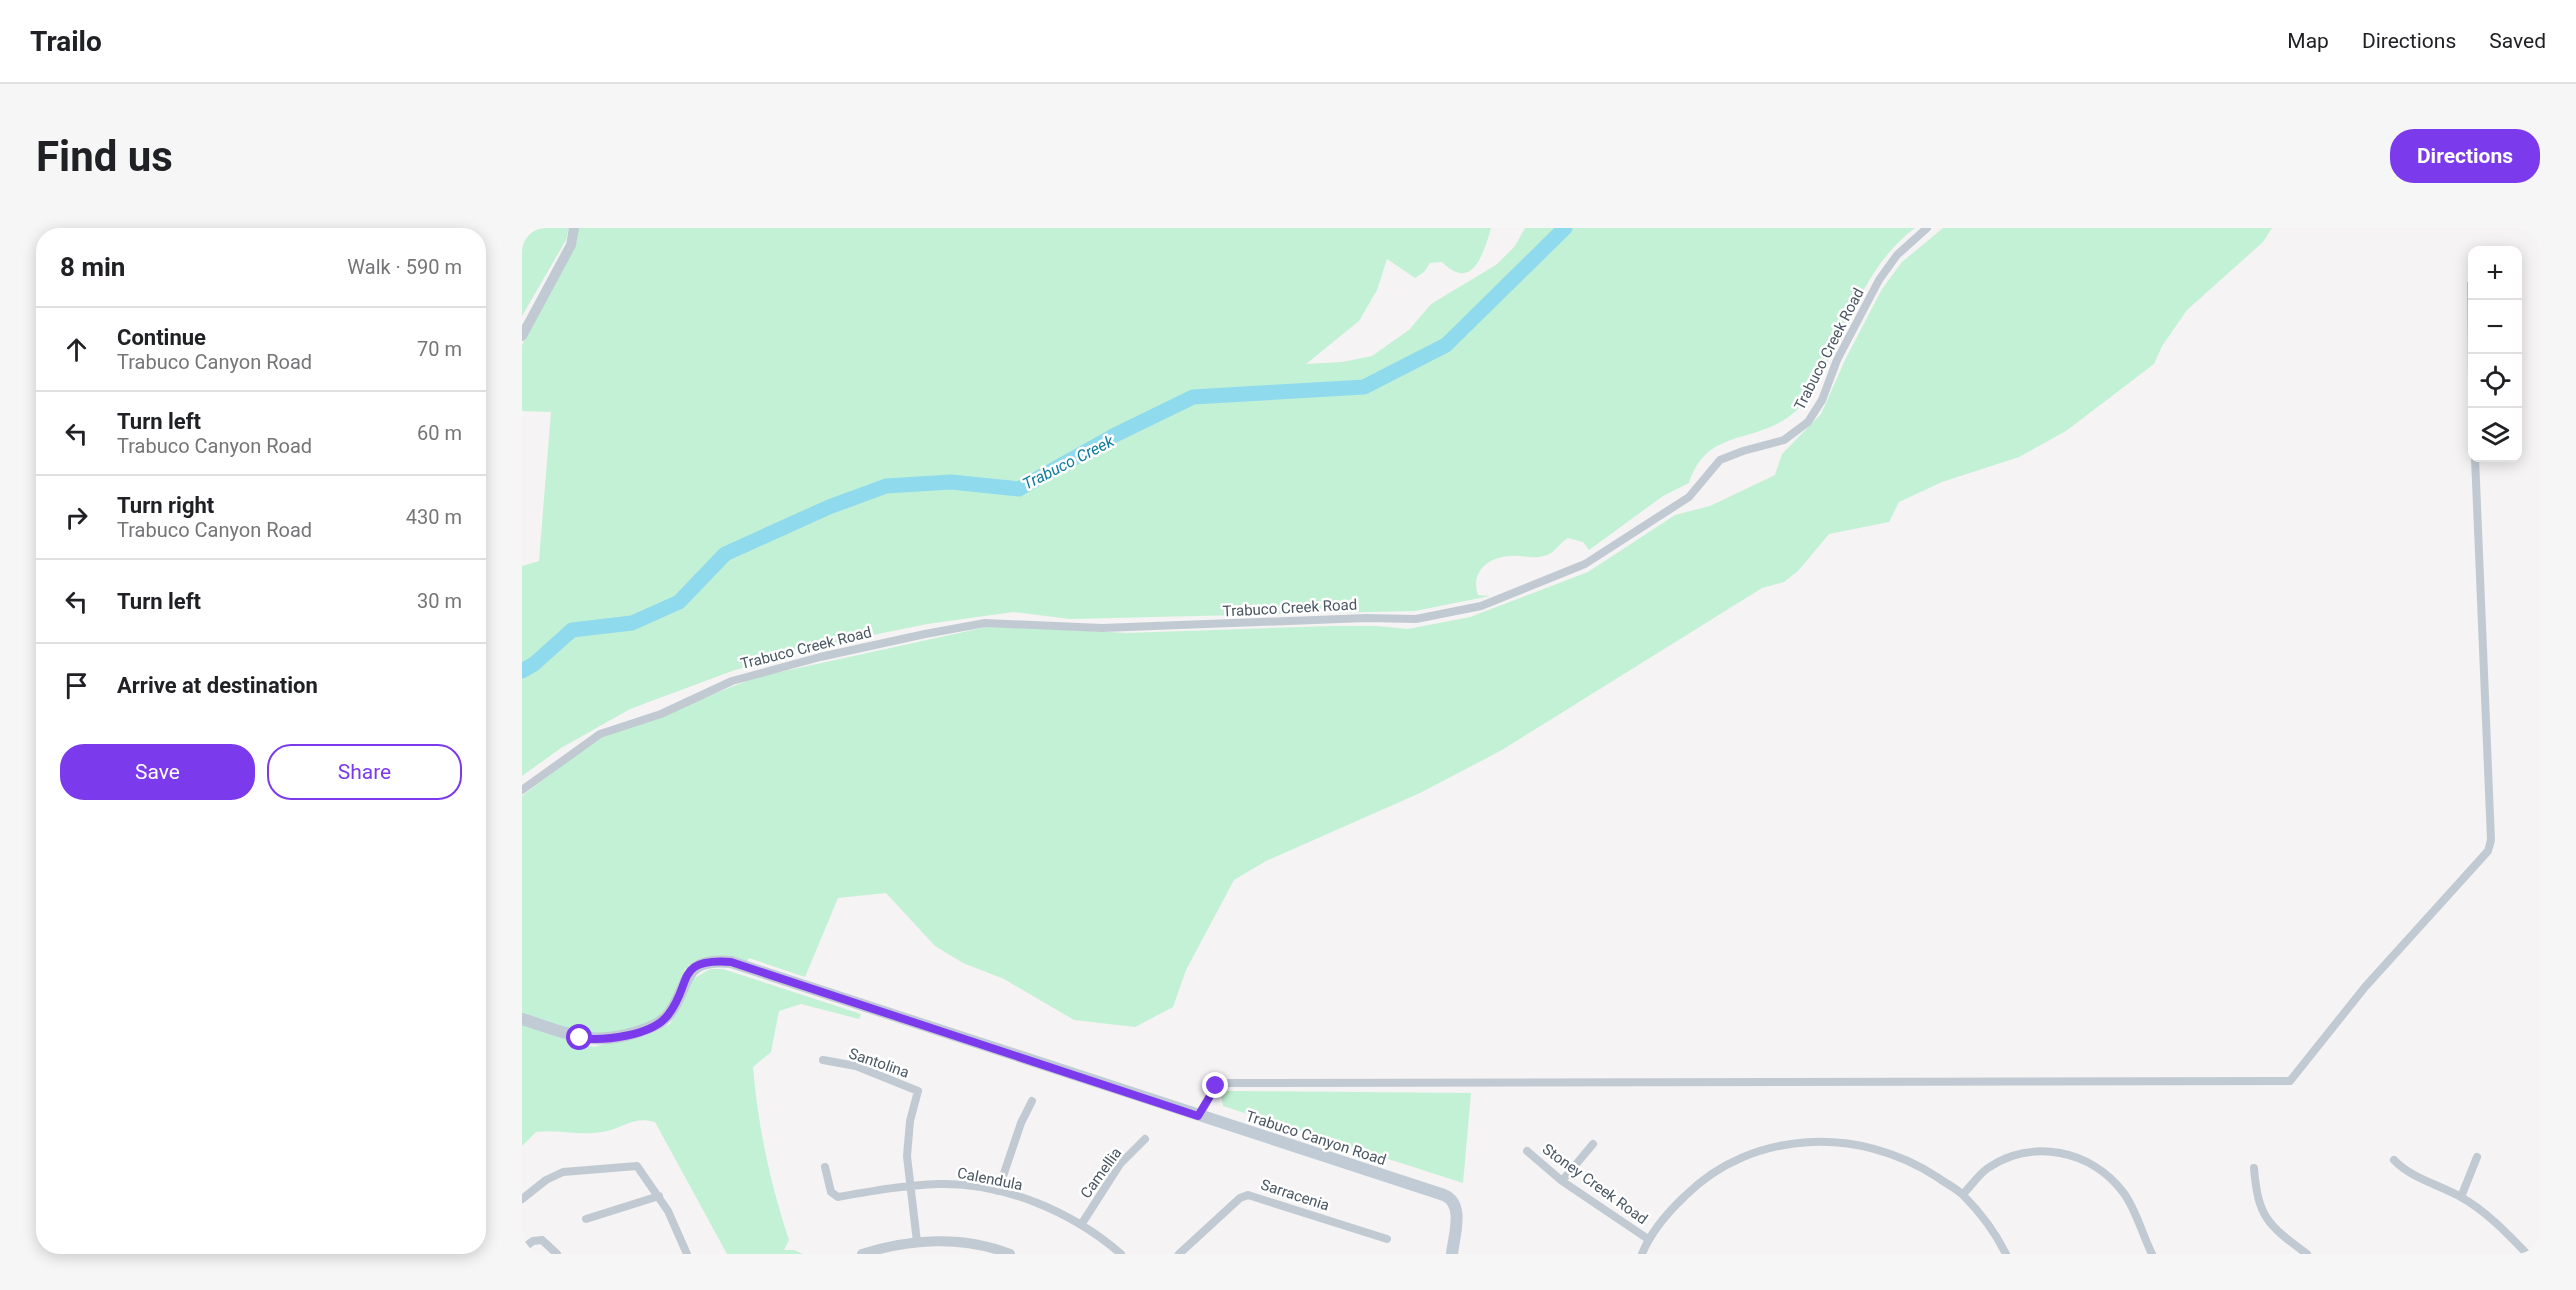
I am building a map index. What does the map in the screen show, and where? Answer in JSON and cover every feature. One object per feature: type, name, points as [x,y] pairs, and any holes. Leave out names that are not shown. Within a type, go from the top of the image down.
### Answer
[{"type":"main road","name":"Trabuco Canyon Road","points":[[522,1019],[580,1038],[595,1040],[624,1036],[652,1027],[664,1019],[674,1005],[686,975],[695,966],[711,961],[731,962],[1444,1195],[1453,1200],[1456,1208],[1452,1254]]},
{"type":"street","points":[[522,336],[571,245],[574,228]]},
{"type":"street","name":"Trabuco Creek Road","points":[[522,790],[600,734],[661,714],[732,681],[820,657],[925,634],[985,623],[1102,628],[1354,618],[1416,619],[1481,606],[1585,564],[1689,498],[1720,460],[1784,440],[1808,422],[1822,400],[1838,360],[1879,280],[1897,255],[1927,228]]},
{"type":"street","points":[[2471,300],[2472,354]]},
{"type":"street","points":[[1198,1116],[1216,1086],[1226,1083],[2290,1081],[2366,987],[2488,851],[2491,840],[2475,462]]},
{"type":"street","name":"Santolina","points":[[823,1060],[856,1066],[918,1091],[910,1121],[907,1156],[917,1242]]},
{"type":"street","points":[[998,1191],[1020,1123],[1032,1101]]},
{"type":"street","name":"Camellia","points":[[1081,1225],[1120,1164],[1145,1139]]},
{"type":"street","points":[[1642,1254],[1648,1239],[1672,1208],[1700,1181],[1735,1160],[1764,1148],[1803,1142],[1833,1141],[1868,1146],[1915,1162],[1963,1194],[2007,1254]]},
{"type":"street","points":[[1562,1181],[1593,1144]]},
{"type":"street","name":"Stoney Creek Road","points":[[1527,1151],[1562,1181],[1648,1239]]},
{"type":"street","points":[[1963,1194],[1987,1168],[2009,1156],[2029,1151],[2063,1152],[2099,1167],[2123,1193],[2152,1254]]},
{"type":"street","points":[[2461,1197],[2477,1157]]},
{"type":"street","points":[[2394,1160],[2404,1171],[2461,1197],[2493,1220],[2527,1254]]},
{"type":"street","points":[[522,1199],[546,1180],[563,1172],[637,1166],[659,1196],[687,1254]]},
{"type":"street","name":"Calendula","points":[[825,1167],[831,1192],[838,1197],[941,1184],[998,1191],[1032,1201],[1081,1225],[1121,1254]]},
{"type":"street","points":[[2254,1168],[2257,1201],[2276,1230],[2307,1254]]},
{"type":"street","name":"Sarracenia","points":[[1179,1254],[1240,1198],[1248,1195],[1387,1239]]},
{"type":"street","points":[[586,1219],[659,1196]]},
{"type":"street","points":[[526,1254],[522,1249],[533,1241],[543,1240],[557,1254]]},
{"type":"street","points":[[862,1254],[917,1242],[949,1241],[981,1245],[1010,1254]]},
{"type":"green space","points":[[522,228],[569,228],[566,240],[522,316]]},
{"type":"green space","points":[[578,228],[1491,228],[1481,257],[1476,266],[1469,271],[1462,273],[1453,270],[1442,262],[1430,263],[1424,272],[1415,278],[1387,259],[1377,290],[1359,321],[1306,364],[1342,362],[1372,356],[1409,330],[1431,304],[1496,265],[1515,246],[1525,228],[1915,228],[1885,257],[1873,274],[1816,385],[1797,410],[1766,429],[1721,444],[1708,452],[1697,465],[1689,483],[1663,496],[1589,550],[1583,542],[1568,538],[1547,555],[1502,557],[1488,563],[1479,573],[1476,587],[1478,595],[1490,596],[1415,611],[1070,619],[1013,612],[927,624],[809,648],[732,671],[630,709],[561,748],[522,776],[522,566],[539,561],[551,412],[522,411],[522,345],[575,247]]},
{"type":"green space","points":[[1943,228],[2272,228],[2263,242],[2187,310],[2162,346],[2154,364],[2066,431],[2019,457],[1942,482],[1899,502],[1889,522],[1829,534],[1798,571],[1784,582],[1762,588],[1502,750],[1420,793],[1266,861],[1234,880],[1186,970],[1173,1007],[1135,1027],[1074,1020],[1004,979],[963,963],[935,946],[886,893],[838,898],[805,977],[749,958],[747,962],[713,956],[692,963],[685,969],[671,1003],[657,1019],[635,1028],[595,1036],[522,1015],[522,796],[597,739],[757,677],[991,626],[1127,633],[1330,626],[1377,626],[1408,629],[1470,617],[1588,572],[1675,515],[1710,506],[1775,475],[1782,454],[1821,414],[1846,358],[1882,289],[1902,262]]},
{"type":"green space","points":[[710,969],[723,969],[861,1014],[859,1019],[801,1004],[779,1011],[771,1052],[753,1067],[766,1154],[789,1240],[784,1250],[794,1250],[803,1254],[727,1254],[655,1122],[635,1121],[598,1133],[536,1132],[522,1146],[522,1023],[594,1047],[649,1033],[670,1024],[693,979]]},
{"type":"green space","points":[[1227,1091],[1471,1093],[1463,1183],[1223,1106],[1221,1095]]},
{"type":"waterway","name":"Trabuco Creek","points":[[522,671],[534,664],[572,630],[632,623],[679,602],[725,554],[829,507],[886,486],[951,482],[1019,489],[1115,435],[1193,397],[1364,387],[1446,345],[1565,228]]},
{"type":"route","points":[[580,1038],[610,1039],[652,1027],[669,1014],[686,975],[695,966],[702,962],[721,961],[731,962],[1198,1116],[1216,1086]]}]
